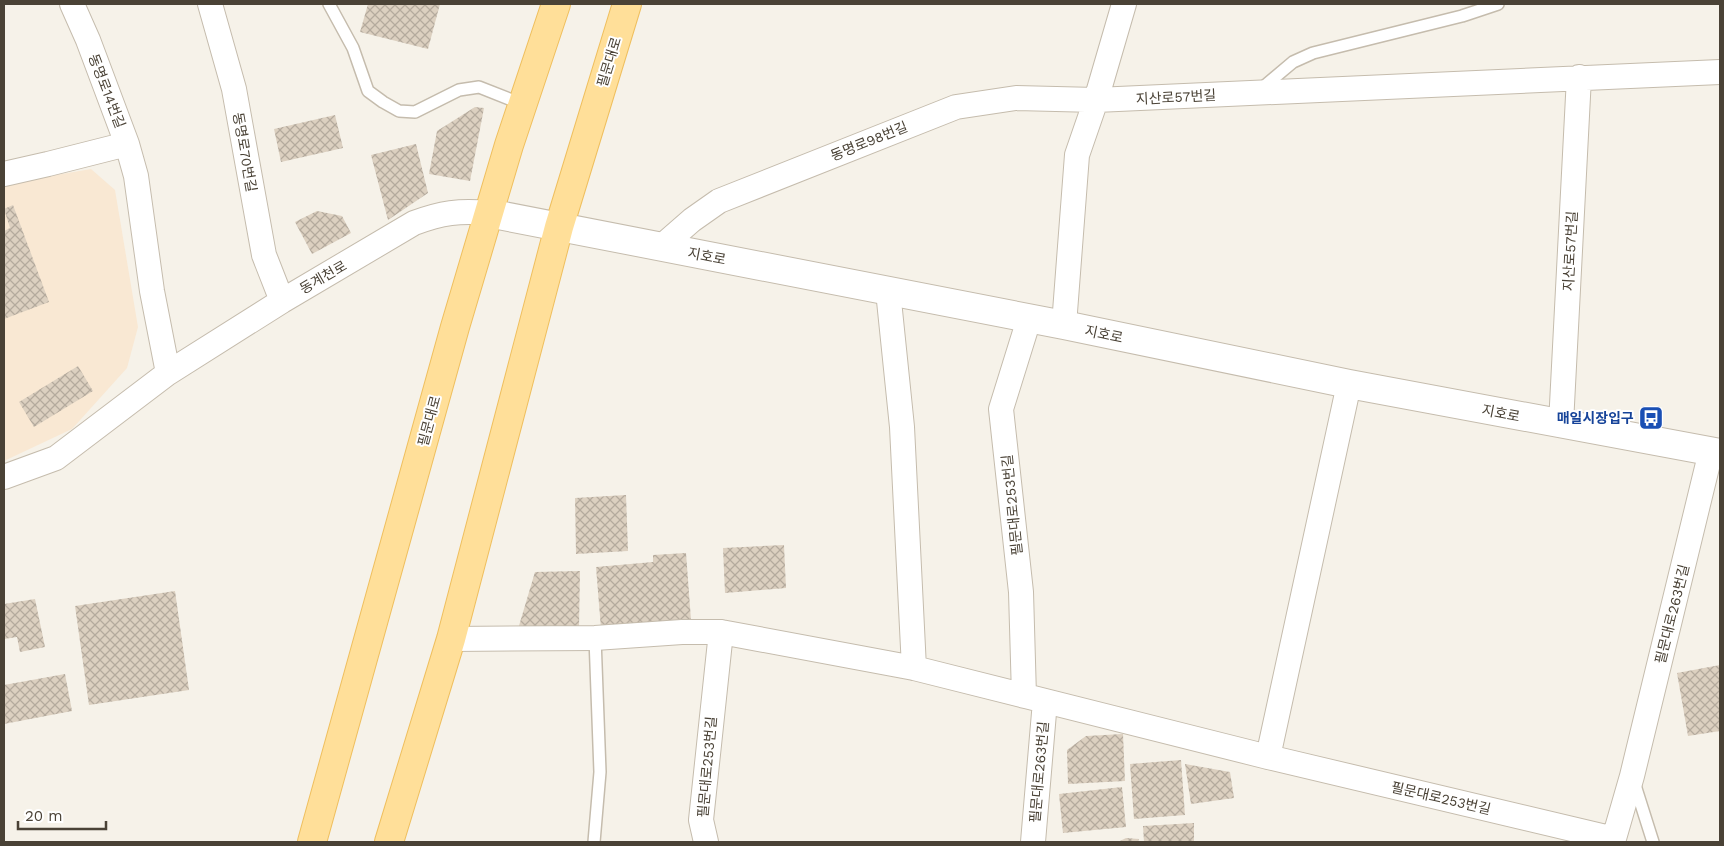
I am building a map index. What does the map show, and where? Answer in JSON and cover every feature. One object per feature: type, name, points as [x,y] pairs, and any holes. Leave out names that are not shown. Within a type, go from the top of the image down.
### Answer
[{"type":"main road","name":"필문대로","points":[[312,842],[488,213],[556,4]]},
{"type":"main road","name":"필문대로","points":[[389,842],[451,639],[559,227],[626,4]]},
{"type":"street","name":"동명로14번길","points":[[4,174],[56,163],[127,144],[88,40],[72,4]]},
{"type":"street","name":"동명로70번길","points":[[210,4],[234,89],[264,256],[282,300]]},
{"type":"street","points":[[1064,325],[1077,155],[1096,100],[1124,4]]},
{"type":"street","name":"지산로57번길","points":[[1096,100],[1720,72]]},
{"type":"street","name":"지산로57번길","points":[[1561,424],[1580,77]]},
{"type":"street","name":"동명로98번길","points":[[661,247],[692,220],[719,201],[956,107],[1016,98],[1096,100]]},
{"type":"street","points":[[127,144],[136,176],[152,290],[168,373]]},
{"type":"street","name":"동계천로","points":[[4,477],[56,458],[168,373],[282,300],[414,223],[438,214],[466,211],[488,213]]},
{"type":"street","name":"지호로","points":[[488,213],[1029,318],[1349,384],[1716,452]]},
{"type":"street","points":[[888,291],[902,427],[914,668]]},
{"type":"street","name":"필문대로253번길","points":[[1029,318],[1001,408],[1021,592],[1035,698]]},
{"type":"street","points":[[1268,757],[1349,384]]},
{"type":"street","name":"필문대로263번길","points":[[1613,841],[1632,776],[1716,452]]},
{"type":"street","name":"필문대로253번길","points":[[451,639],[596,638],[682,632],[720,632],[914,668],[1613,841]]},
{"type":"street","name":"필문대로253번길","points":[[706,842],[701,820],[720,632]]},
{"type":"street","name":"필문대로263번길","points":[[1033,842],[1035,698]]},
{"type":"lane","points":[[329,4],[352,48],[368,91],[400,111],[416,112],[459,90],[479,87],[522,104]]},
{"type":"lane","points":[[1255,93],[1294,62],[1313,53],[1462,16],[1498,4]]},
{"type":"lane","points":[[594,842],[600,772],[596,638]]},
{"type":"lane","points":[[1632,776],[1653,842]]},
{"type":"shaded area","points":[[91,169],[115,190],[138,327],[127,368],[72,429],[4,461],[4,184]]},
{"type":"building","points":[[368,4],[440,4],[428,49],[360,32]]},
{"type":"building","points":[[475,107],[484,108],[470,181],[429,174],[437,131]]},
{"type":"building","points":[[335,115],[343,148],[281,162],[274,129]]},
{"type":"building","points":[[416,144],[428,193],[388,220],[371,155]]},
{"type":"building","points":[[13,205],[49,302],[4,319],[4,231],[10,228],[4,209]]},
{"type":"building","points":[[317,211],[342,216],[351,233],[312,254],[295,222]]},
{"type":"building","points":[[78,366],[93,391],[34,427],[19,402]]},
{"type":"building","points":[[626,495],[628,551],[576,554],[575,498]]},
{"type":"building","points":[[784,545],[786,588],[725,593],[723,548]]},
{"type":"building","points":[[686,553],[691,620],[601,629],[596,567],[653,562],[653,555]]},
{"type":"building","points":[[580,571],[579,629],[518,629],[535,572]]},
{"type":"building","points":[[175,591],[189,690],[89,705],[75,606]]},
{"type":"building","points":[[35,599],[45,647],[20,652],[17,637],[4,639],[4,604]]},
{"type":"building","points":[[1720,665],[1720,731],[1688,736],[1677,673]]},
{"type":"building","points":[[65,674],[72,711],[4,724],[4,685]]},
{"type":"building","points":[[1123,734],[1125,781],[1068,784],[1067,750],[1086,736]]},
{"type":"building","points":[[1181,760],[1185,815],[1134,819],[1130,764]]},
{"type":"building","points":[[1185,764],[1230,772],[1234,798],[1191,804]]},
{"type":"building","points":[[1122,787],[1126,827],[1063,833],[1059,794]]},
{"type":"building","points":[[1194,823],[1194,842],[1144,842],[1143,826]]},
{"type":"building","points":[[1126,838],[1139,839],[1138,842],[1118,842]]},
{"type":"place","name":"매일시장입구","points":[[1651,418]]}]
